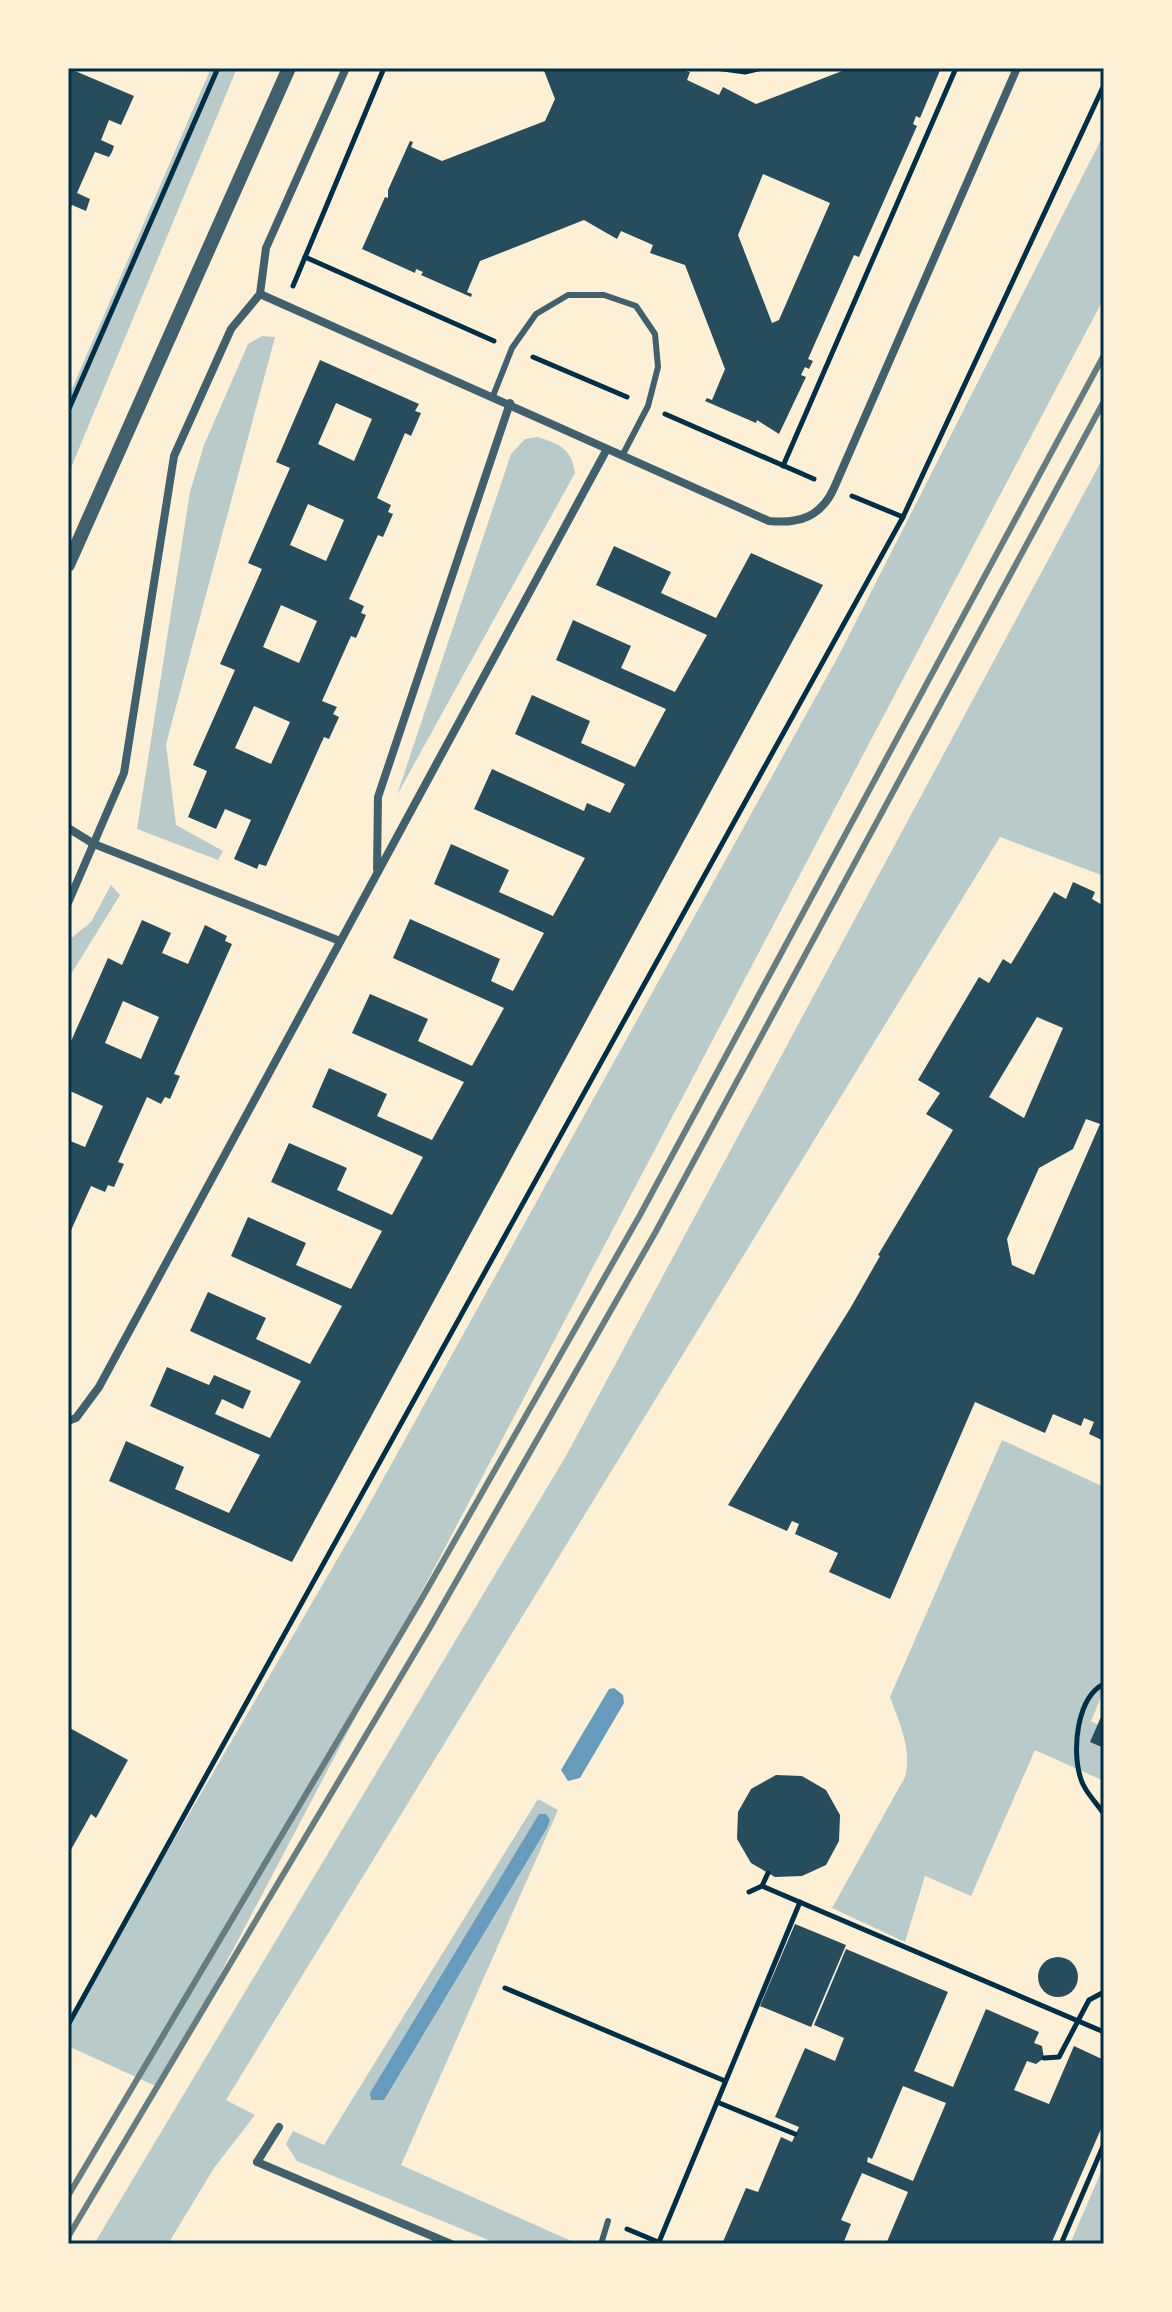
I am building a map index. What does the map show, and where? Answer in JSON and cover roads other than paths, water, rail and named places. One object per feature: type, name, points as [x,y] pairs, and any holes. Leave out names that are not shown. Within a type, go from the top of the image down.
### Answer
[{"type":"street","points":[[68,565],[289,68]]},
{"type":"street","points":[[68,903],[124,773],[174,456],[231,329],[260,294],[266,248],[346,68]]},
{"type":"street","points":[[260,294],[769,521],[789,523],[809,518],[829,499],[1017,68]]},
{"type":"street","points":[[377,870],[378,797],[510,403]]},
{"type":"street","points":[[68,1421],[76,1418],[99,1387],[607,449]]},
{"type":"street","points":[[68,828],[94,844],[340,941]]},
{"type":"street","points":[[279,2127],[257,2162],[451,2244]]},
{"type":"lane","points":[[493,396],[512,348],[536,314],[568,295],[604,295],[636,306],[655,334],[658,367],[648,406],[622,456]]},
{"type":"lane","points":[[601,2244],[608,2221]]},
{"type":"water","points":[[614,1688],[623,1695],[624,1703],[580,1778],[568,1781],[561,1770],[609,1689]]},
{"type":"water","points":[[539,1814],[546,1814],[550,1820],[547,1828],[384,2100],[371,2100],[370,2093]]},
{"type":"railway","points":[[68,2196],[421,1600],[640,1215],[1104,355]]},
{"type":"railway","points":[[68,2237],[429,1629],[655,1233],[1104,401]]}]
